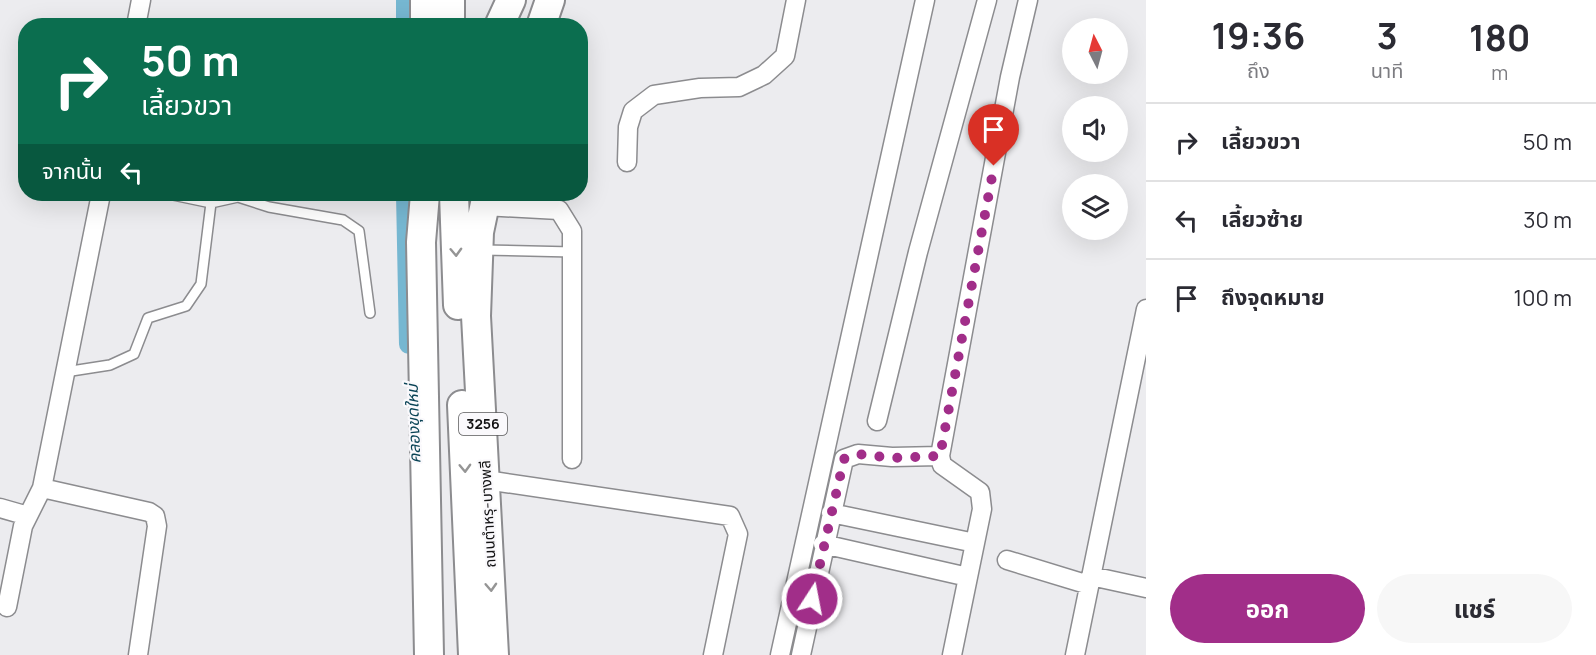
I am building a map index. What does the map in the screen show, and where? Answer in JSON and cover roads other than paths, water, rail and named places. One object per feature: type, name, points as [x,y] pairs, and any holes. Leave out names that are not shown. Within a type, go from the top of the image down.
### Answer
[{"type":"main road","points":[[425,0],[425,18]]},
{"type":"main road","points":[[450,0],[450,18]]},
{"type":"main road","points":[[503,18],[511,0]]},
{"type":"main road","points":[[544,18],[550,0]]},
{"type":"main road","name":"3256","points":[[426,201],[420,242],[429,655]]},
{"type":"main road","name":"3256","points":[[427,201],[444,655]]},
{"type":"main road","name":"3256","points":[[454,201],[473,655]]},
{"type":"main road","name":"ถนนตำหรุ-บางพลี","points":[[485,201],[478,250],[476,316],[494,655]]},
{"type":"street","points":[[138,18],[141,0]]},
{"type":"street","points":[[627,162],[628,127],[633,111],[654,95],[700,88],[739,87],[764,75],[785,56],[796,0]]},
{"type":"street","points":[[780,655],[925,0]]},
{"type":"street","points":[[877,421],[918,252],[987,0]]},
{"type":"street","points":[[952,655],[982,509],[980,492],[942,465],[940,456],[1010,77],[1028,0]]},
{"type":"street","points":[[7,607],[23,526],[42,488],[100,201]]},
{"type":"street","points":[[492,201],[559,210],[572,231],[572,459]]},
{"type":"street","points":[[1075,655],[1146,309]]},
{"type":"street","points":[[801,655],[823,544],[844,459],[858,454],[892,458],[940,456]]},
{"type":"street","points":[[486,480],[730,516],[738,534],[713,655]]},
{"type":"street","points":[[42,488],[149,512],[154,516],[158,526],[138,655]]},
{"type":"street","points":[[0,508],[28,516]]},
{"type":"street","points":[[831,513],[975,543]]},
{"type":"street","points":[[823,544],[968,577]]},
{"type":"street","points":[[1007,560],[1090,580],[1146,588]]},
{"type":"lane","points":[[201,201],[211,203],[219,201]]},
{"type":"lane","points":[[252,201],[269,207],[343,220],[360,231],[370,313]]},
{"type":"lane","points":[[65,372],[110,365],[134,354],[147,318],[186,306],[201,284],[211,203]]},
{"type":"lane","points":[[478,250],[573,252]]},
{"type":"waterway","name":"คลองขุดใหม่","points":[[406,0],[406,18]]},
{"type":"waterway","name":"คลองขุดใหม่","points":[[406,201],[409,344]]}]
